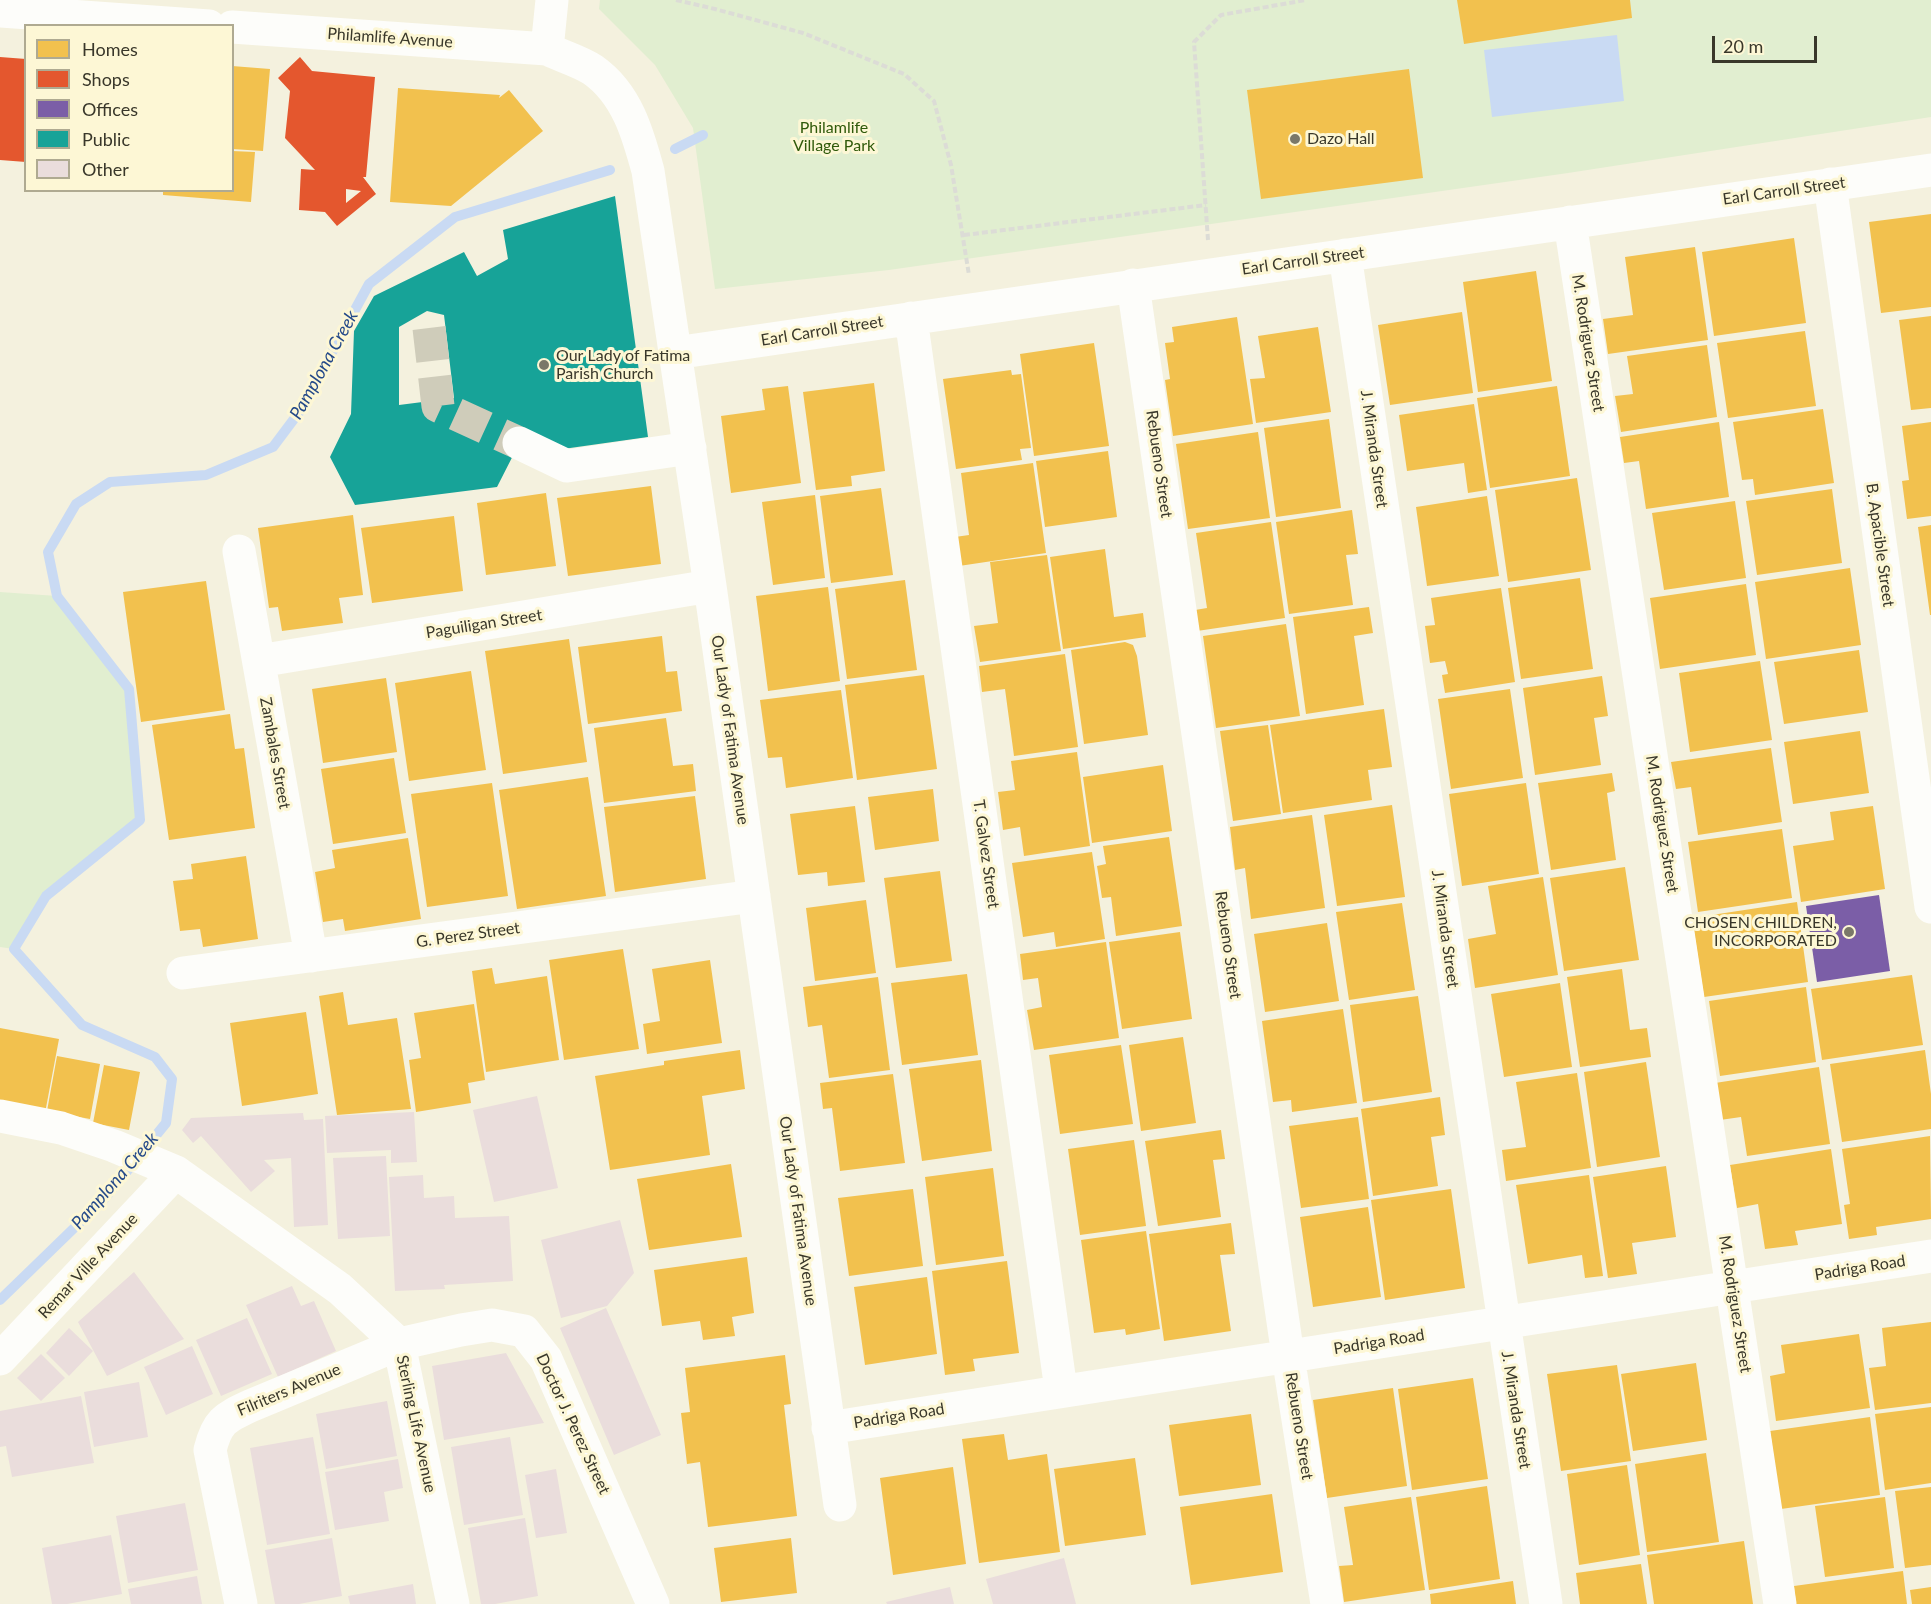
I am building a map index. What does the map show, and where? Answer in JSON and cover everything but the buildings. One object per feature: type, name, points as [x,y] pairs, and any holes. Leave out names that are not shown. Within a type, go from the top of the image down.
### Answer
[{"type":"street","points":[[547,50],[552,0]]},
{"type":"street","points":[[0,11],[181,24]]},
{"type":"street","name":"Philamlife Avenue","points":[[234,27],[547,50]]},
{"type":"street","name":"Our Lady of Fatima Avenue","points":[[547,50],[593,70],[619,96],[637,131],[648,171],[710,586],[840,1505]]},
{"type":"street","name":"Earl Carroll Street","points":[[675,353],[1931,170]]},
{"type":"street","name":"B. Apacible Street","points":[[1830,184],[1931,906]]},
{"type":"street","name":"M. Rodriguez Street","points":[[1570,222],[1780,1604]]},
{"type":"street","name":"J. Miranda Street","points":[[1346,255],[1546,1604]]},
{"type":"street","name":"Rebueno Street","points":[[1133,285],[1326,1604]]},
{"type":"street","name":"T. Galvez Street","points":[[911,318],[1061,1390]]},
{"type":"street","points":[[519,443],[567,466],[690,448]]},
{"type":"street","name":"Zambales Street","points":[[239,551],[311,956]]},
{"type":"street","name":"Paguiligan Street","points":[[259,661],[710,586]]},
{"type":"street","name":"G. Perez Street","points":[[183,973],[754,896]]},
{"type":"street","name":"Sterling Life Avenue","points":[[0,1116],[61,1128],[164,1166],[340,1289],[399,1344],[453,1604]]},
{"type":"street","name":"Remar Ville Avenue","points":[[0,1359],[164,1166]]},
{"type":"street","name":"Padriga Road","points":[[828,1428],[1931,1256]]},
{"type":"street","name":"Doctor J. Perez Street","points":[[399,1344],[492,1325],[524,1330],[546,1359],[653,1604]]},
{"type":"street","name":"Filriters Avenue","points":[[241,1604],[210,1450],[216,1429],[231,1415],[250,1406],[399,1344]]},
{"type":"path","points":[[676,0],[803,33],[904,74],[933,101],[951,165],[974,309]]},
{"type":"path","points":[[1211,274],[1194,42],[1221,15],[1306,0]]},
{"type":"path","points":[[964,235],[1206,205]]},
{"type":"green space","name":"Philamlife Village Park","points":[[600,0],[1931,0],[1931,117],[1568,173],[889,270],[715,289],[693,128],[655,65],[599,9]]},
{"type":"green space","points":[[0,592],[57,596],[129,689],[140,820],[46,896],[14,949],[0,947]]},
{"type":"water","points":[[1617,35],[1624,101],[1492,117],[1484,50]]},
{"type":"waterway","points":[[675,149],[703,135]]},
{"type":"waterway","name":"Pamplona Creek","points":[[0,1300],[105,1198],[166,1123],[172,1079],[155,1057],[82,1025],[14,949],[46,896],[140,820],[129,689],[57,596],[48,552],[76,504],[110,482],[206,475],[273,447],[300,411],[369,284],[455,217],[610,170]]},
{"type":"tunnel","points":[[429,328],[438,406],[519,443]]},
{"type":"place","name":"Dazo Hall","points":[[1295,139]]},
{"type":"place","name":"Our Lady of Fatima Parish Church","points":[[544,365]]},
{"type":"place","name":"CHOSEN CHILDREN, INCORPORATED","points":[[1849,932]]}]
